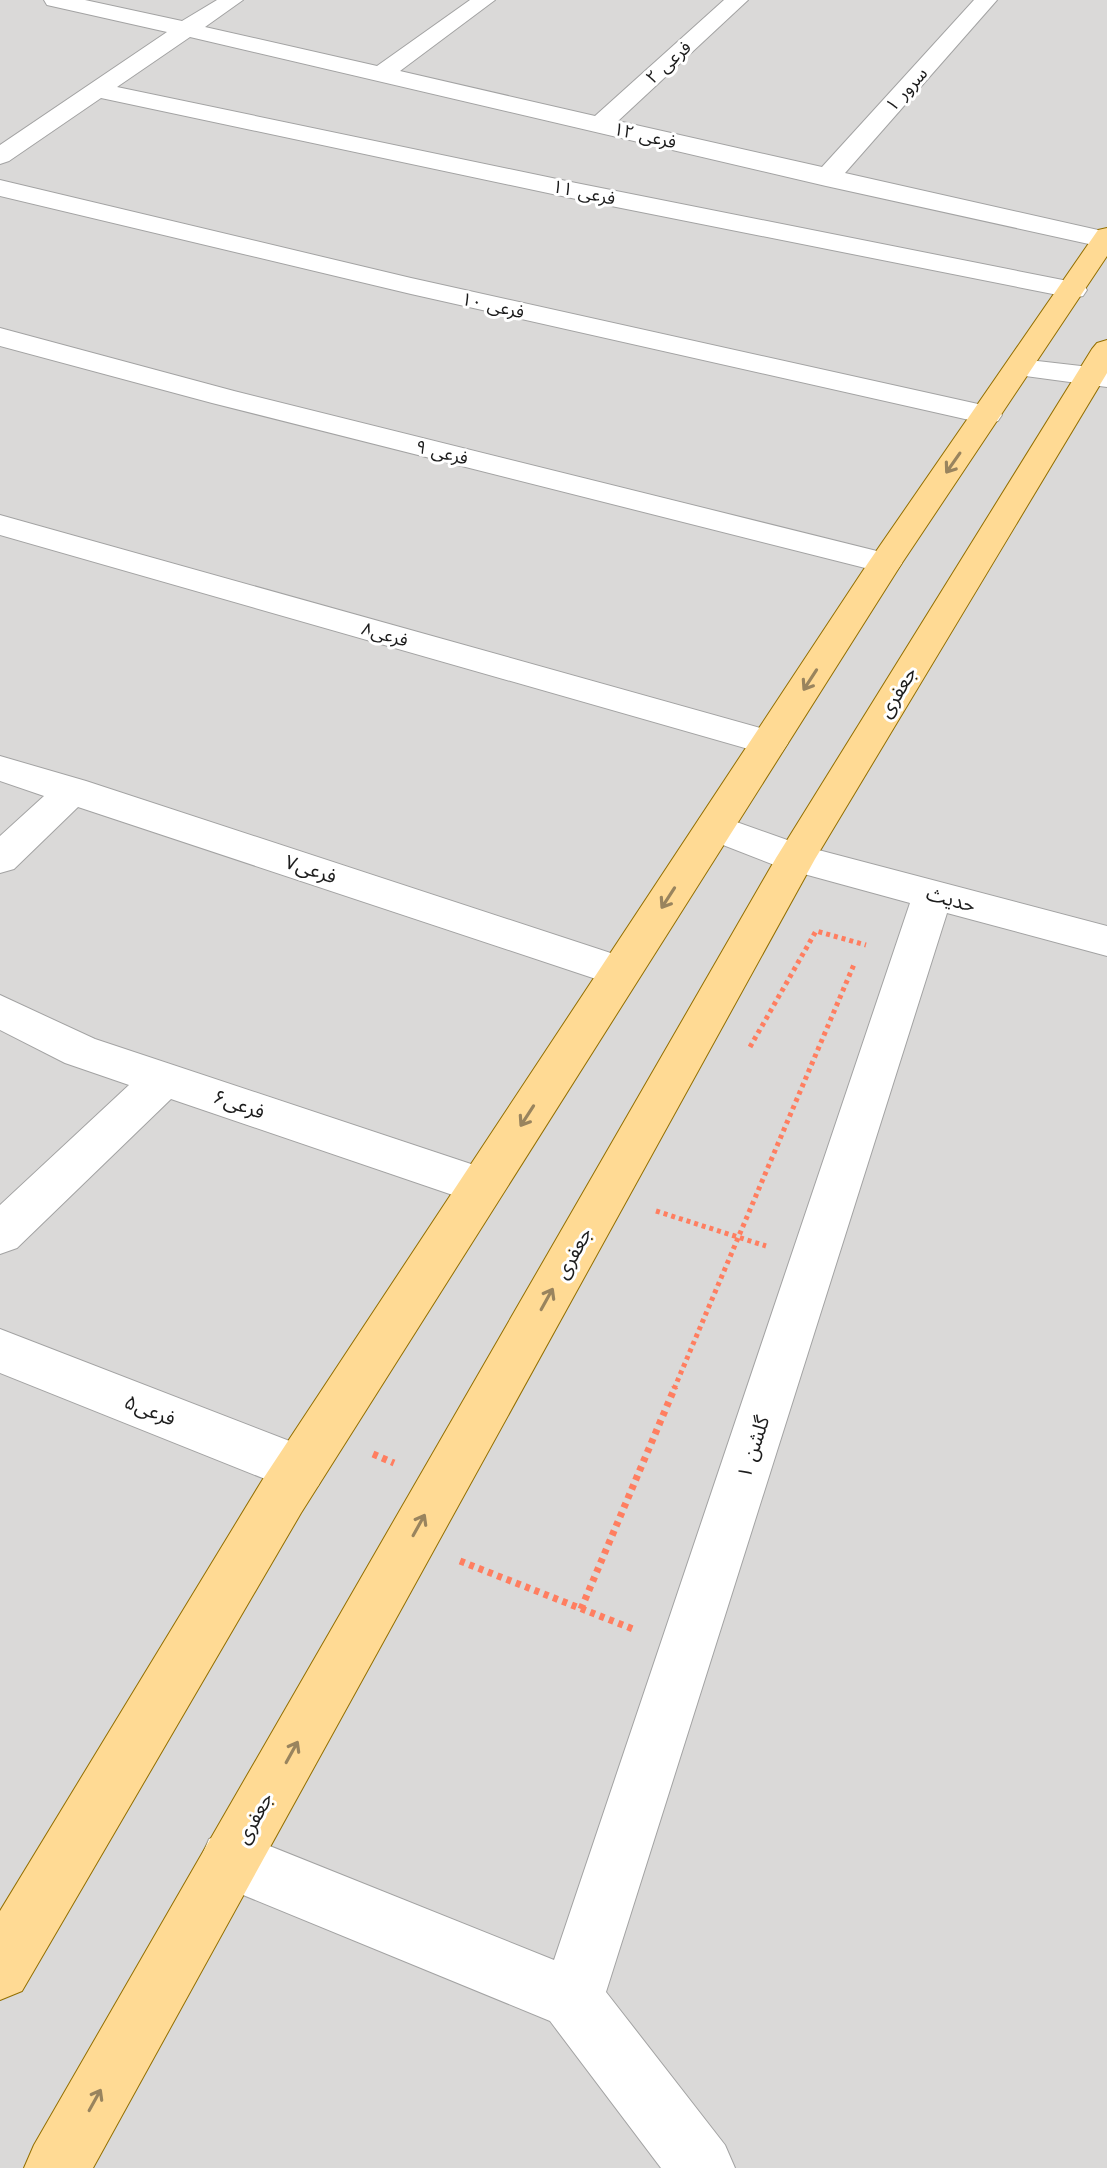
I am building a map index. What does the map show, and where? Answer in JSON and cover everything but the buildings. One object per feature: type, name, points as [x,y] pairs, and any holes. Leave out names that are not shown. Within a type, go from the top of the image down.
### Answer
[{"type":"main road","points":[[0,1969],[312,1450],[885,563],[1106,238]]},
{"type":"main road","name":"جعفری","points":[[57,2168],[796,858],[1101,368]]},
{"type":"street","name":"فرعی ۱۲","points":[[55,0],[382,73],[826,178],[1106,238]]},
{"type":"street","points":[[0,156],[232,0]]},
{"type":"street","points":[[382,73],[484,0]]},
{"type":"street","name":"فرعی ۲","points":[[599,125],[737,0]]},
{"type":"street","name":"سرور ۱","points":[[826,178],[986,0]]},
{"type":"street","name":"فرعی ۱۱","points":[[97,90],[592,194],[1073,290]]},
{"type":"street","name":"فرعی ۱۰","points":[[0,188],[411,286],[987,415]]},
{"type":"street","name":"فرعی ۹","points":[[0,337],[238,401],[885,563]]},
{"type":"street","points":[[1020,368],[1101,368]]},
{"type":"street","name":"فرعی۸","points":[[0,525],[769,743]]},
{"type":"street","name":"فرعی۷","points":[[0,768],[620,972]]},
{"type":"street","points":[[0,859],[73,790]]},
{"type":"street","name":"حدیث","points":[[714,827],[796,858],[1107,941]]},
{"type":"street","name":"گلشن ۱","points":[[572,1999],[933,895]]},
{"type":"street","name":"فرعی۶","points":[[0,1011],[80,1051],[482,1186]]},
{"type":"street","points":[[0,1234],[164,1079]]},
{"type":"street","name":"فرعی۵","points":[[0,1351],[312,1450]]},
{"type":"street","points":[[230,1860],[572,1999],[702,2168]]},
{"type":"path","points":[[747,1051],[816,931],[912,956]]},
{"type":"path","points":[[581,1609],[863,944]]},
{"type":"path","points":[[648,1224],[664,1198]]},
{"type":"path","points":[[656,1211],[813,1261]]},
{"type":"path","points":[[312,1450],[442,1485]]},
{"type":"path","points":[[464,1546],[457,1560],[686,1650]]},
{"type":"shaded area","points":[[0,0],[1107,0],[1107,2168],[0,2168]]}]
